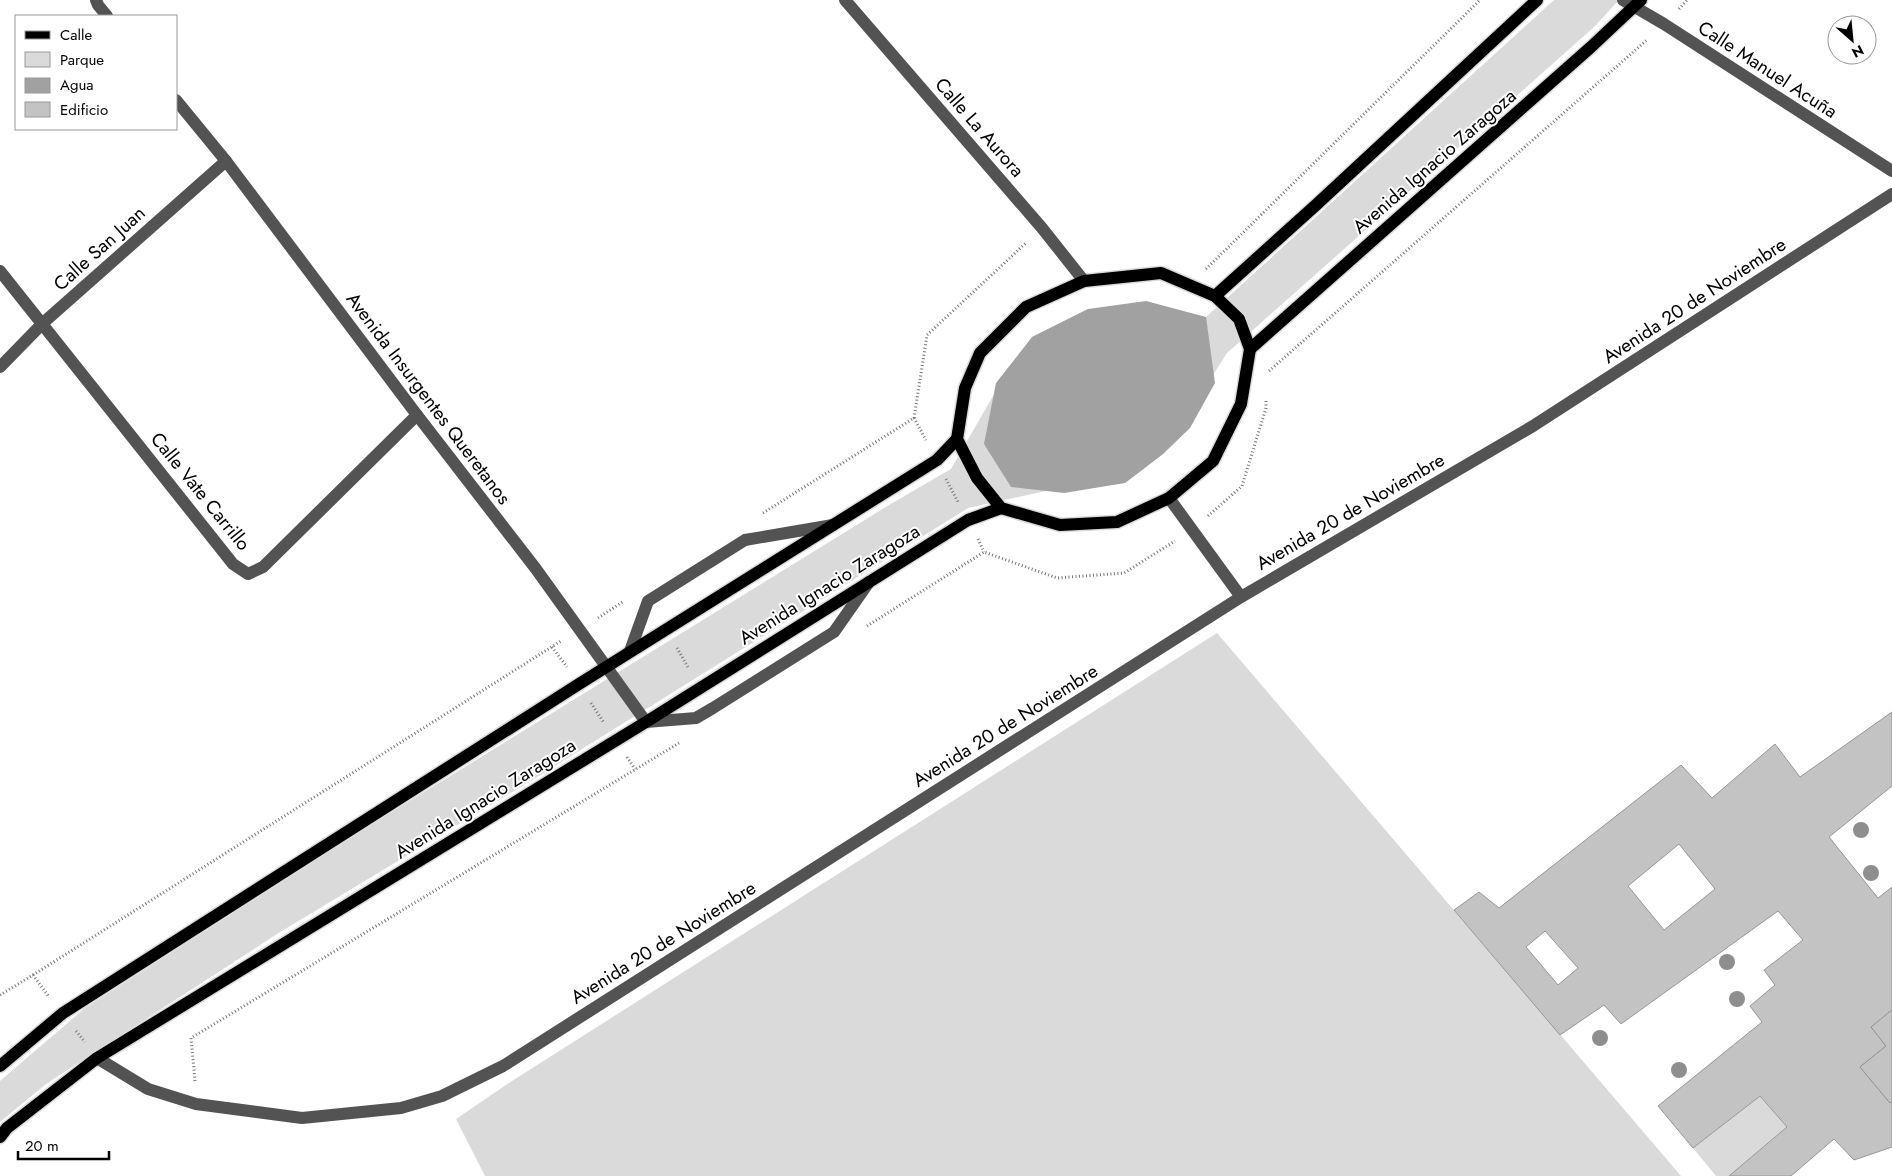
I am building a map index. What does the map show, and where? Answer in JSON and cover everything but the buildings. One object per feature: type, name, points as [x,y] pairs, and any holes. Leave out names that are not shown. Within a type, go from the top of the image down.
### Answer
[{"type":"main road","points":[[1215,296],[1537,0]]},
{"type":"main road","name":"Avenida Ignacio Zaragoza","points":[[1250,349],[1638,3]]},
{"type":"main road","points":[[0,1066],[63,1013],[606,666],[937,460],[957,439],[966,388],[980,353],[1026,307],[1084,280],[1161,273],[1215,296],[1239,319],[1250,349],[1241,404],[1213,460],[1169,498],[1117,522],[1060,525],[1000,508],[977,478],[957,439]]},
{"type":"main road","name":"Avenida Ignacio Zaragoza","points":[[0,1136],[7,1128],[97,1058],[646,722],[968,520],[1000,508]]},
{"type":"street","points":[[96,0],[106,15]]},
{"type":"street","name":"Calle La Aurora","points":[[845,0],[1042,228],[1084,280]]},
{"type":"street","name":"Calle Manuel Acuña","points":[[1623,0],[1638,3],[1664,24],[1892,171]]},
{"type":"street","name":"Avenida Insurgentes Queretanos","points":[[178,102],[226,161],[417,415],[536,569],[646,722]]},
{"type":"street","name":"Calle San Juan","points":[[0,367],[43,323],[226,161]]},
{"type":"street","name":"Avenida 20 de Noviembre","points":[[97,1058],[148,1089],[196,1104],[302,1118],[401,1108],[442,1096],[503,1066],[1241,597],[1533,426],[1892,194]]},
{"type":"street","name":"Calle Vate Carrillo","points":[[0,271],[233,564],[248,574],[263,567],[417,415]]},
{"type":"street","points":[[1169,498],[1241,597]]},
{"type":"street","points":[[630,651],[648,601],[745,540],[833,525]]},
{"type":"street","points":[[646,722],[696,718],[834,632],[869,582]]},
{"type":"path","points":[[1190,284],[1480,0]]},
{"type":"path","points":[[1267,374],[1664,24],[1688,0]]},
{"type":"path","points":[[1042,228],[927,336],[914,418],[984,552],[1057,578],[1124,573],[1192,530],[1242,486],[1266,408],[1266,400]]},
{"type":"path","points":[[757,517],[914,418]]},
{"type":"path","points":[[860,630],[984,552]]},
{"type":"path","points":[[33,976],[626,600]]},
{"type":"path","points":[[665,629],[700,687]]},
{"type":"path","points":[[552,647],[579,684],[635,769]]},
{"type":"path","points":[[196,1104],[191,1038],[686,739]]},
{"type":"green space","points":[[1554,0],[1619,0],[1594,27],[1227,353],[1163,454],[1125,483],[1046,491],[968,508],[542,774],[277,934],[46,1084],[0,1122],[0,1081],[85,1008],[374,823],[889,505],[951,469],[993,396],[1032,337],[1088,309],[1206,317]]},
{"type":"green space","points":[[1217,633],[1681,1176],[485,1176],[456,1119],[512,1081]]},
{"type":"green space","points":[[1760,1096],[1787,1127],[1729,1176],[1716,1176],[1693,1148]]},
{"type":"water","points":[[1146,301],[1206,317],[1215,383],[1190,428],[1163,454],[1125,483],[1064,493],[1011,487],[984,444],[996,383],[1032,337],[1088,309]]}]
